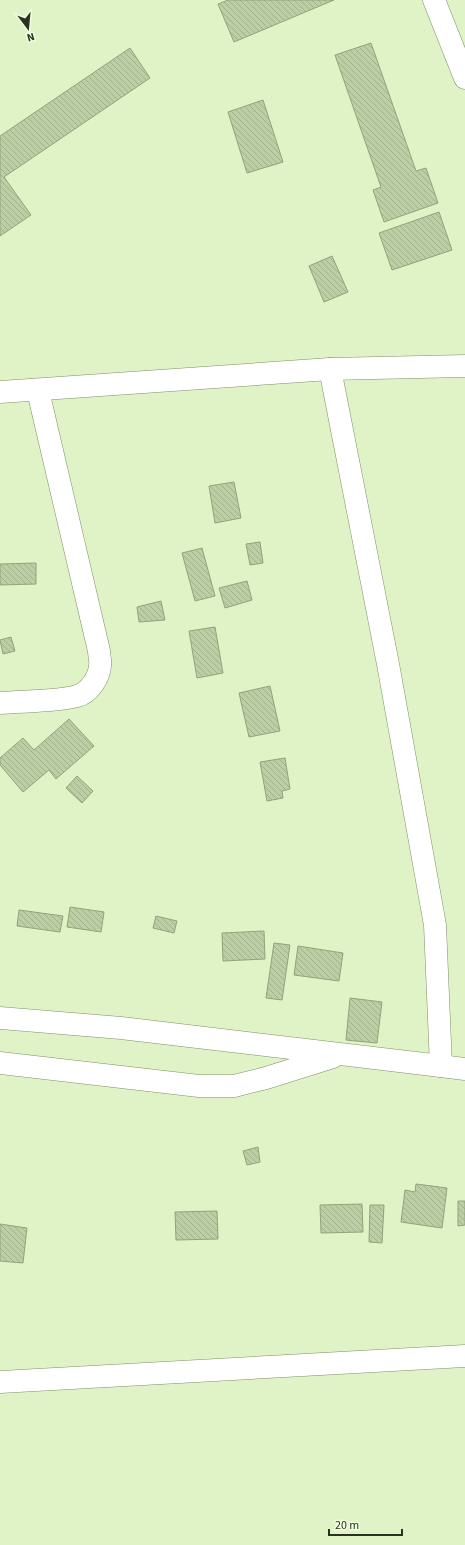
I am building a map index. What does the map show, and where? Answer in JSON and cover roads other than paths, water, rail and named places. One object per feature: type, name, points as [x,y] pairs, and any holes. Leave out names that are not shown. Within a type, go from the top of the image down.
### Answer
[{"type":"street","points":[[434,0],[465,78]]},
{"type":"street","points":[[0,392],[38,391],[330,369],[465,366]]},
{"type":"street","points":[[330,369],[388,664],[436,925],[440,1066]]},
{"type":"street","points":[[0,703],[60,699],[78,696],[89,688],[96,678],[100,666],[99,651],[38,391]]},
{"type":"street","points":[[0,1018],[121,1028],[465,1069]]},
{"type":"street","points":[[0,1063],[199,1086],[234,1086],[266,1078],[339,1054]]},
{"type":"street","points":[[0,1382],[465,1356]]}]
